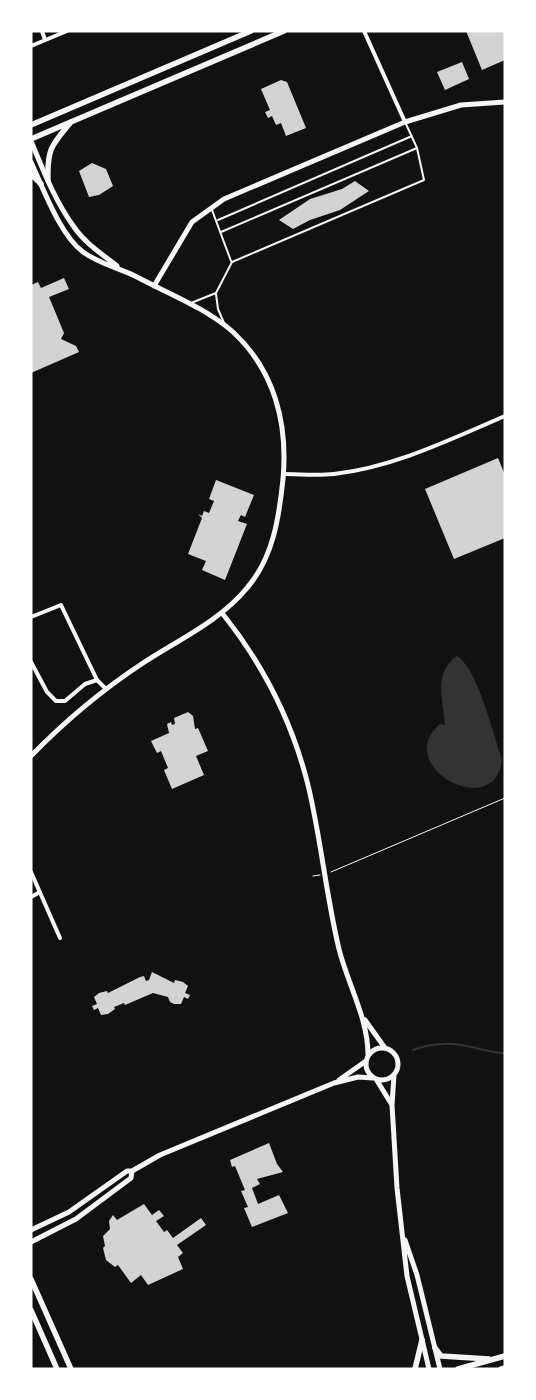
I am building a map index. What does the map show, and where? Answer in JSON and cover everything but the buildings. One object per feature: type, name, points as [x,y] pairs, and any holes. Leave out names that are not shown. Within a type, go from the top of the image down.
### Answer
[{"type":"main road","points":[[31,125],[251,31]]},
{"type":"main road","points":[[31,140],[284,31]]},
{"type":"main road","points":[[48,180],[47,163],[50,149],[72,122]]},
{"type":"main road","points":[[31,174],[41,184]]},
{"type":"main road","points":[[31,1279],[71,1369]]},
{"type":"main road","points":[[31,1310],[57,1369]]},
{"type":"main road","points":[[415,1369],[422,1340]]},
{"type":"main road","points":[[436,1348],[441,1356],[489,1360]]},
{"type":"main road","points":[[458,1369],[505,1356]]},
{"type":"main road","points":[[501,1369],[505,1368]]},
{"type":"street","points":[[42,31],[46,40]]},
{"type":"street","points":[[31,46],[67,31]]},
{"type":"street","points":[[364,31],[405,122]]},
{"type":"street","points":[[154,286],[192,222],[224,199],[405,122],[462,105],[505,102]]},
{"type":"street","points":[[31,140],[59,204],[74,228],[88,243],[121,269]]},
{"type":"street","points":[[31,162],[59,222],[81,251],[100,262],[121,269],[188,304],[226,327],[252,353],[267,377],[276,397],[282,420],[284,474],[276,527],[266,559],[248,588],[222,613],[106,688],[32,754]]},
{"type":"street","points":[[284,474],[334,474],[376,466],[422,451],[505,416]]},
{"type":"street","points":[[31,617],[61,604],[96,680],[106,688]]},
{"type":"street","points":[[222,613],[256,659],[272,688],[286,718],[298,752],[308,786],[340,950],[363,1018],[368,1040],[366,1068],[392,1105]]},
{"type":"street","points":[[31,662],[47,692],[56,701],[65,701],[85,684],[96,680]]},
{"type":"street","points":[[31,872],[60,938]]},
{"type":"street","points":[[31,897],[40,892]]},
{"type":"street","points":[[363,1018],[385,1048],[393,1052],[398,1059],[398,1068],[394,1075],[392,1105],[397,1188],[407,1276],[429,1369]]},
{"type":"street","points":[[334,1083],[367,1058],[374,1050],[385,1048]]},
{"type":"street","points":[[31,1230],[69,1212],[127,1171],[132,1172],[160,1155],[334,1083],[358,1077],[386,1080],[394,1075]]},
{"type":"street","points":[[31,1242],[81,1216],[131,1178],[132,1172]]},
{"type":"street","points":[[402,1230],[417,1275],[440,1369]]},
{"type":"lane","points":[[226,327],[218,309],[216,293],[232,262],[424,180],[417,148],[405,122]]},
{"type":"lane","points":[[218,220],[412,136]]},
{"type":"lane","points":[[222,232],[417,148]]},
{"type":"lane","points":[[211,208],[218,220],[232,262]]},
{"type":"lane","points":[[188,304],[216,293]]},
{"type":"path","points":[[327,873],[505,798]]},
{"type":"path","points":[[313,876],[320,874]]},
{"type":"shaded area","points":[[457,656],[465,663],[472,674],[502,760],[495,778],[482,787],[466,787],[450,781],[436,770],[428,756],[428,740],[440,724],[445,725],[441,688],[442,679],[445,670]]},
{"type":"waterway","points":[[413,1050],[431,1045],[449,1044],[505,1053]]}]
